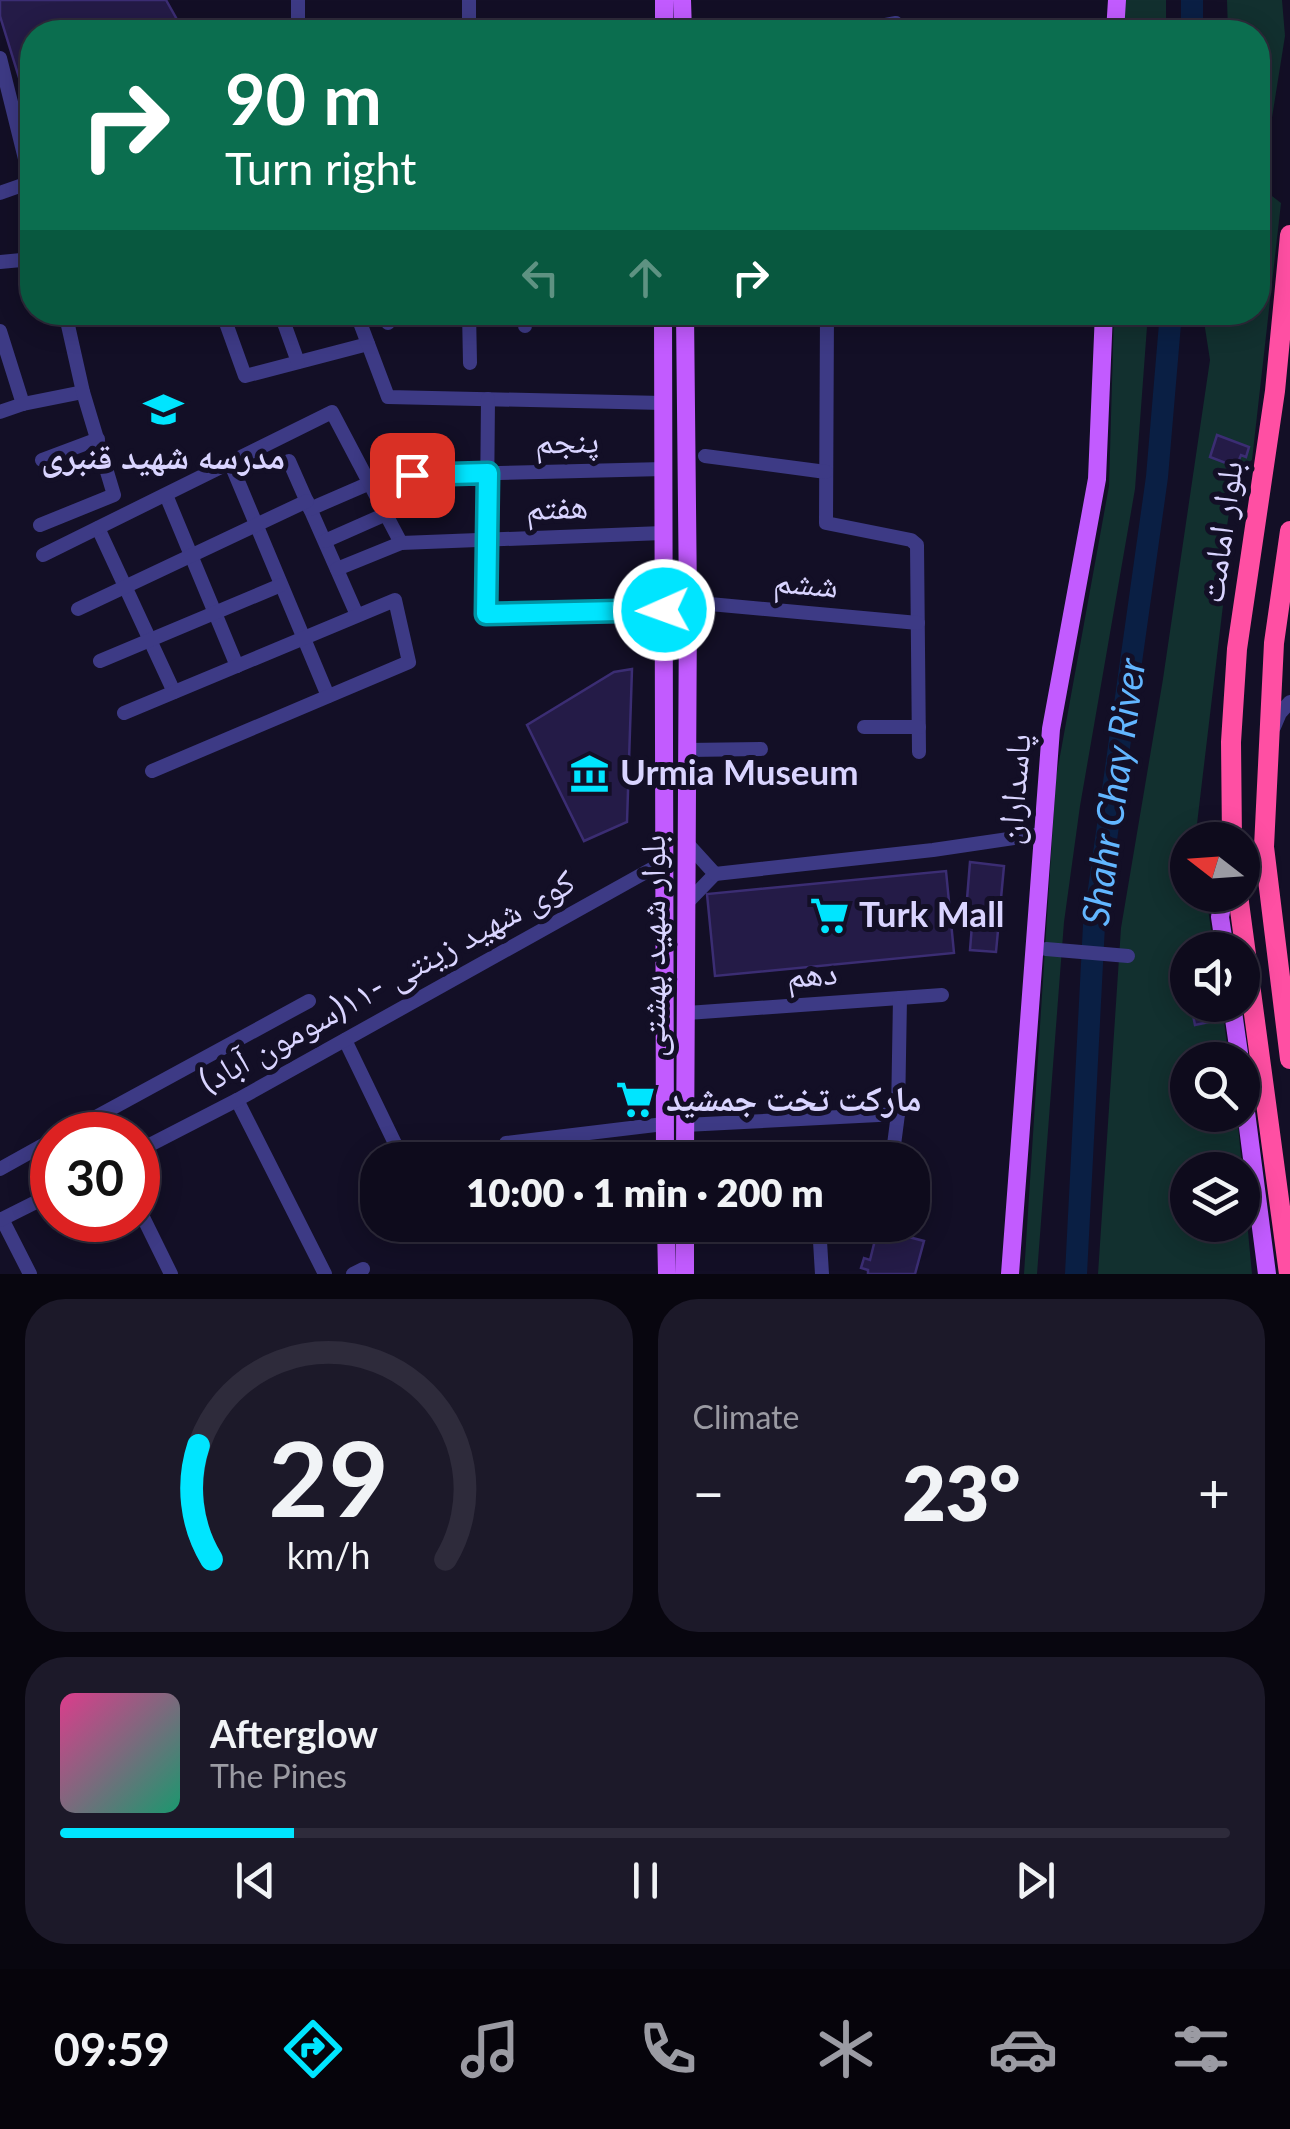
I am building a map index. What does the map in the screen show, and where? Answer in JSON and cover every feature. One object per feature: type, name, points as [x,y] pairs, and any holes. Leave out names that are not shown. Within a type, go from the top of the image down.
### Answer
[{"type":"highway","name":"بلوار امامت","points":[[1232,822],[1237,649],[1275,391],[1290,236]]},
{"type":"highway","name":"بلوار امامت","points":[[1290,531],[1285,608],[1268,741],[1264,847],[1290,1060]]},
{"type":"highway","points":[[1240,912],[1290,1274]]},
{"type":"main road","name":"بلوار شهید بهشتی","points":[[663,325],[664,1142]]},
{"type":"main road","name":"بلوار شهید بهشتی","points":[[684,325],[688,602],[685,1142]]},
{"type":"main road","name":"پاسداران","points":[[1010,1274],[1052,730],[1097,479],[1103,325]]},
{"type":"main road","points":[[1249,1132],[1267,1274]]},
{"type":"main road","points":[[666,1242],[666,1274]]},
{"type":"main road","points":[[685,1242],[685,1274]]},
{"type":"street","points":[[0,58],[20,137]]},
{"type":"street","points":[[40,525],[114,494],[67,325]]},
{"type":"street","points":[[226,325],[244,376],[368,344]]},
{"type":"street","points":[[285,325],[298,362]]},
{"type":"street","points":[[361,325],[388,397],[663,404]]},
{"type":"street","points":[[469,325],[470,363]]},
{"type":"street","points":[[826,325],[826,522],[910,540],[917,546],[920,752]]},
{"type":"street","points":[[0,331],[22,404]]},
{"type":"street","points":[[0,412],[83,392]]},
{"type":"street","points":[[488,399],[486,614],[664,610]]},
{"type":"street","points":[[44,556],[332,412],[401,543]]},
{"type":"street","points":[[42,460],[98,440]]},
{"type":"street","points":[[705,456],[826,472]]},
{"type":"street","points":[[289,461],[358,615]]},
{"type":"street","points":[[230,462],[328,696]]},
{"type":"street","name":"پنجم","points":[[412,475],[664,469]]},
{"type":"street","points":[[78,609],[256,525],[370,483]]},
{"type":"street","points":[[166,494],[237,666]]},
{"type":"street","points":[[324,541],[386,514]]},
{"type":"street","points":[[98,528],[174,692]]},
{"type":"street","name":"هفتم","points":[[337,569],[401,543],[663,533]]},
{"type":"street","points":[[100,661],[281,585]]},
{"type":"street","points":[[124,713],[395,600],[409,662],[152,771]]},
{"type":"street","name":"ششم","points":[[688,602],[918,624]]},
{"type":"street","points":[[1268,741],[1280,712],[1290,702]]},
{"type":"street","points":[[864,727],[919,727]]},
{"type":"street","points":[[687,750],[762,749]]},
{"type":"street","points":[[686,904],[715,874],[1042,834]]},
{"type":"street","points":[[686,841],[715,874]]},
{"type":"street","name":"کوی شهید زینتی -۱۱(سومون آباد)","points":[[160,1139],[664,862]]},
{"type":"street","points":[[1046,950],[1128,956]]},
{"type":"street","name":"دهم","points":[[687,1013],[942,995]]},
{"type":"street","points":[[894,1142],[900,998]]},
{"type":"street","points":[[104,1112],[309,1000]]},
{"type":"street","points":[[345,1040],[394,1142]]},
{"type":"street","points":[[237,1100],[325,1274]]},
{"type":"street","points":[[685,1125],[898,1114]]},
{"type":"street","points":[[514,1142],[664,1124]]},
{"type":"street","points":[[0,1169],[30,1152]]},
{"type":"street","points":[[30,1205],[1,1220],[30,1274]]},
{"type":"street","points":[[155,1242],[171,1274]]},
{"type":"street","points":[[821,1242],[822,1274]]},
{"type":"green space","points":[[1125,0],[1166,0],[1166,20],[1124,20]]},
{"type":"green space","points":[[1227,0],[1282,0],[1285,36],[1270,130],[1270,20],[1228,20]]},
{"type":"green space","points":[[1270,195],[1281,203],[1270,300]]},
{"type":"green space","points":[[1114,325],[1147,325],[1135,489],[1064,922],[1037,1274],[1024,1274],[1056,778],[1109,486]]},
{"type":"green space","points":[[1205,325],[1267,325],[1252,460],[1235,472],[1221,567],[1226,580],[1197,822],[1170,822],[1170,912],[1208,912],[1211,932],[1170,932],[1170,1022],[1224,1022],[1227,1042],[1170,1042],[1170,1132],[1239,1132],[1240,1152],[1170,1152],[1170,1242],[1249,1242],[1252,1274],[1098,1274],[1121,928],[1210,360]]},
{"type":"building","points":[[0,0],[166,0],[177,20],[20,20],[20,81],[0,16]]},
{"type":"building","points":[[1217,435],[1249,447],[1236,467],[1210,457]]},
{"type":"building","name":"Urmia Museum","points":[[632,669],[627,822],[584,841],[527,725],[614,672]]},
{"type":"building","points":[[970,862],[1004,866],[996,952],[970,950],[972,925],[965,924]]},
{"type":"building","name":"Turk Mall","points":[[946,871],[954,953],[715,976],[707,894]]},
{"type":"building","points":[[874,1242],[924,1242],[915,1274],[868,1274],[868,1270],[861,1268],[864,1258],[870,1260]]},
{"type":"waterway","name":"Shahr Chay River","points":[[1192,0],[1192,20]]},
{"type":"waterway","name":"Shahr Chay River","points":[[1076,1274],[1094,925],[1157,477],[1170,325]]},
{"type":"place","name":"مدرسه شهید قنبری","points":[[163,410]]},
{"type":"place","name":"Urmia Museum","points":[[590,773]]},
{"type":"place","name":"Turk Mall","points":[[829,915]]},
{"type":"place","name":"مارکت تخت جمشید","points":[[636,1099]]},
{"type":"route","points":[[412,475],[488,473],[486,614],[664,610]]}]
